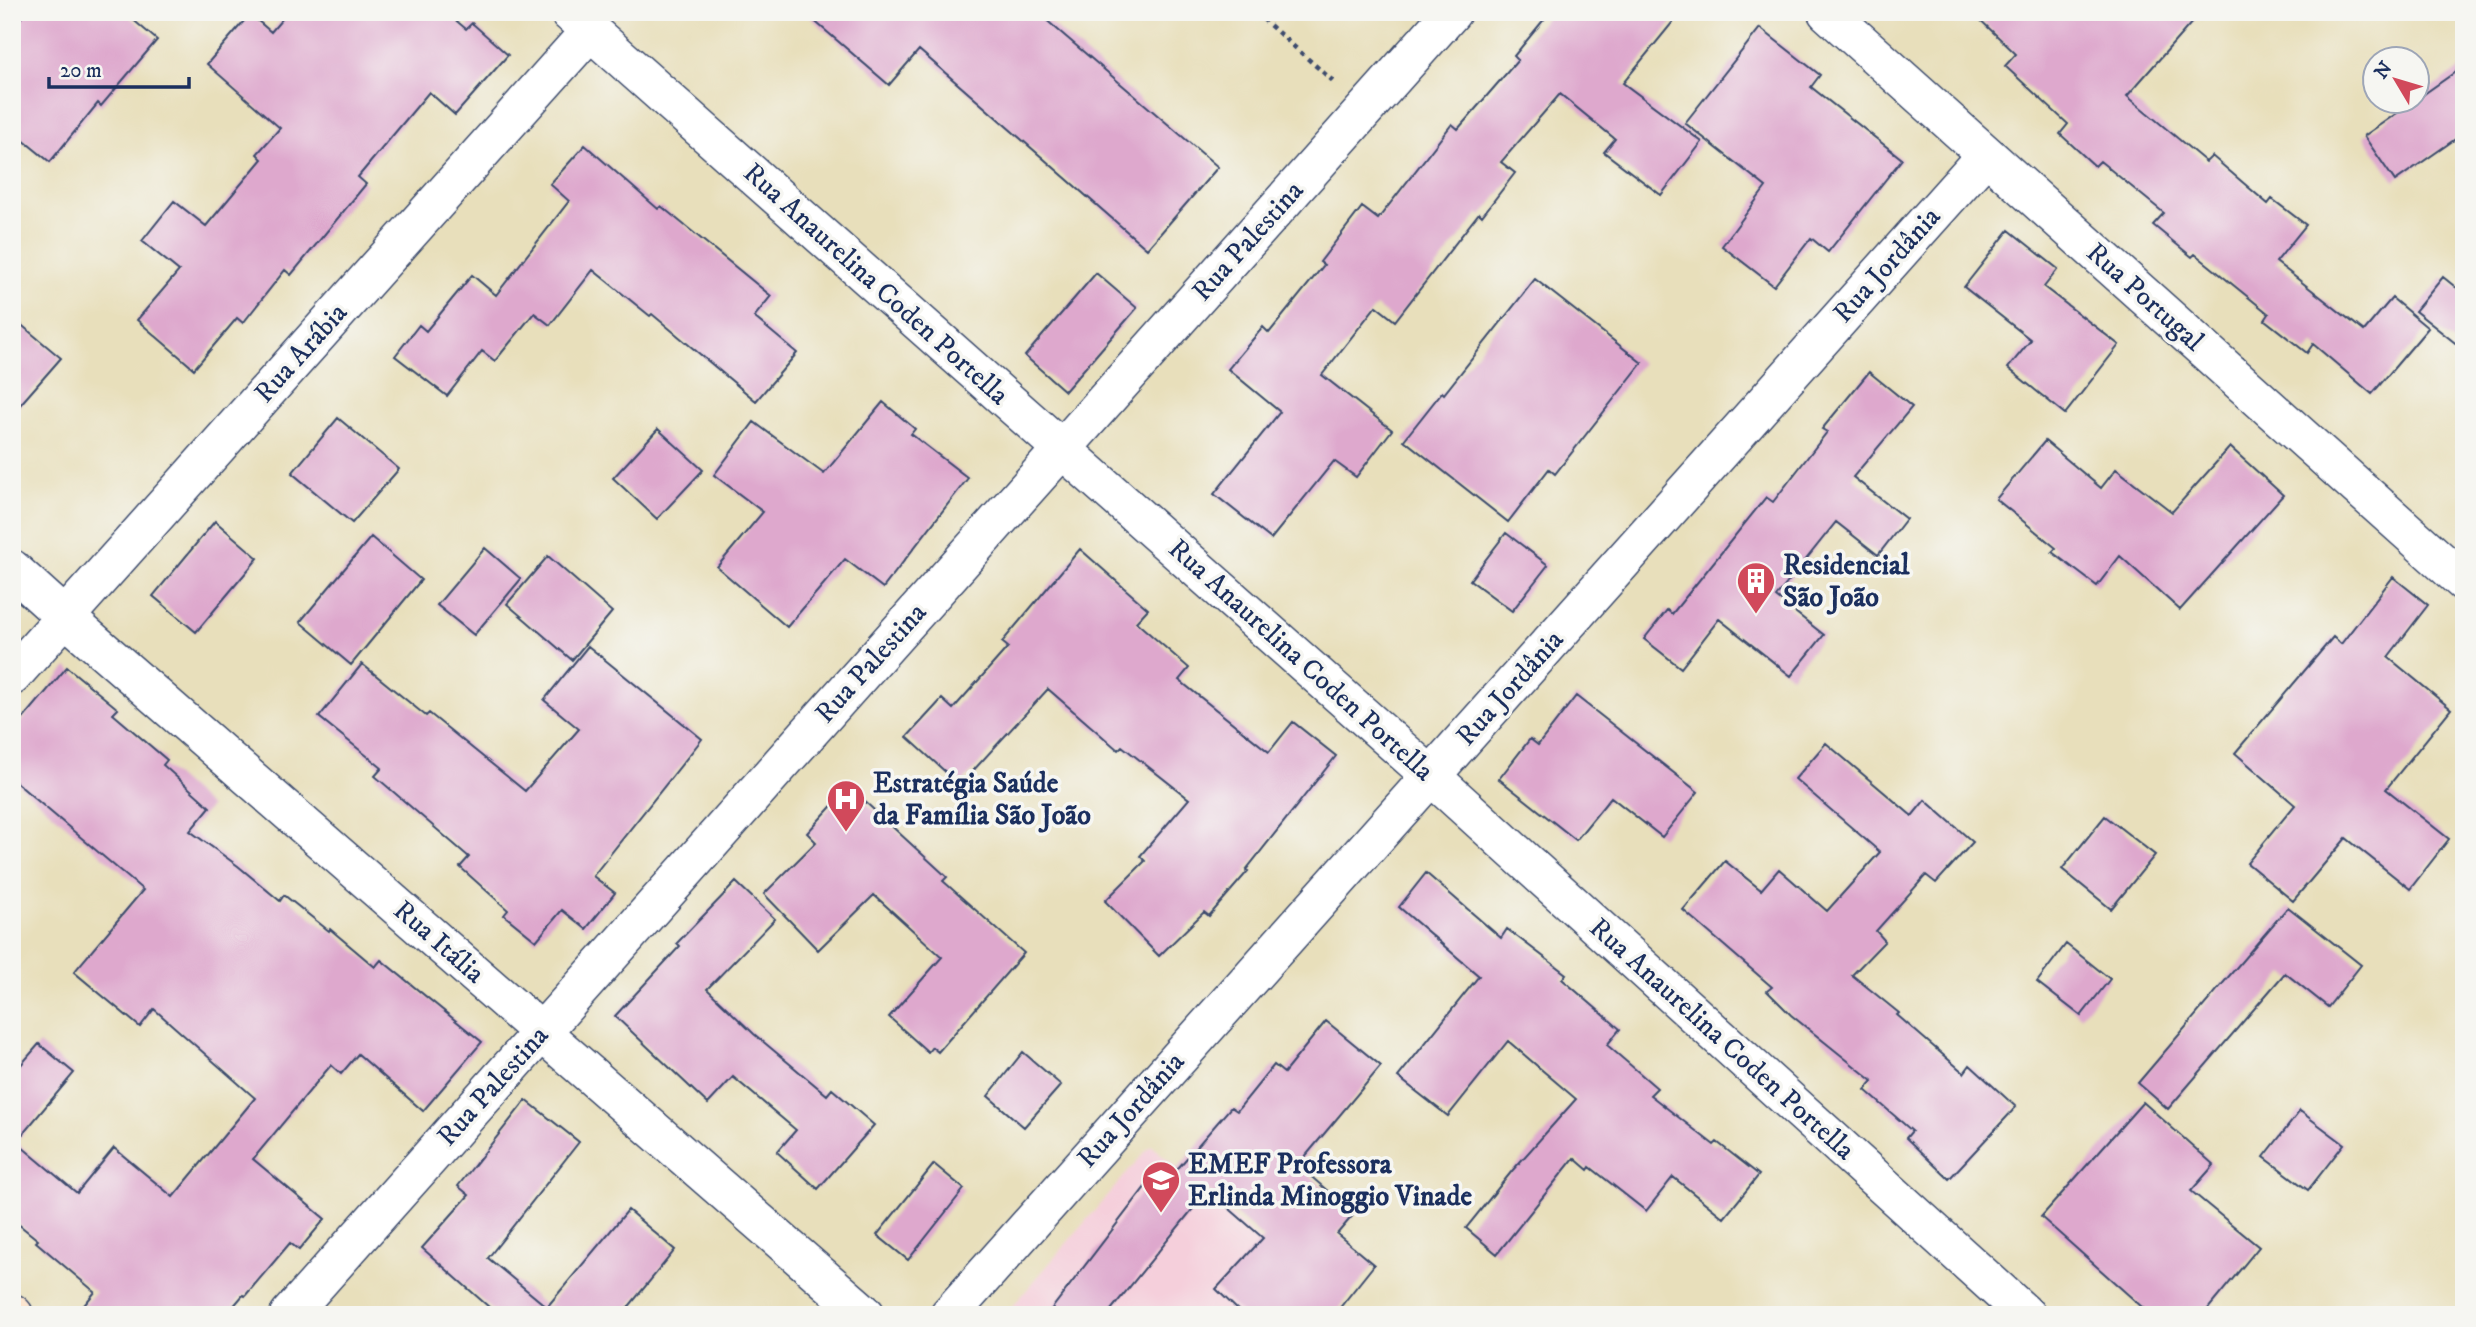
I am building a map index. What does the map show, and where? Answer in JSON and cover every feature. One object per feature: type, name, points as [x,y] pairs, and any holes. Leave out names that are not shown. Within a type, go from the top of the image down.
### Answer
[{"type":"street","name":"Rua Palestina","points":[[289,1315],[1452,12]]},
{"type":"street","name":"Rua Portugal","points":[[1827,12],[2464,582]]},
{"type":"street","name":"Rua Anaurelina Coden Portella","points":[[580,22],[1431,776],[2026,1315]]},
{"type":"street","name":"Rua Arábia","points":[[12,676],[580,22]]},
{"type":"street","name":"Rua Jordânia","points":[[948,1315],[1986,155]]},
{"type":"street","name":"Rua Itália","points":[[12,569],[866,1315]]},
{"type":"path","points":[[1255,12],[1365,109]]},
{"type":"shaded area","name":"EMEF Professora Erlinda Minoggio Vinade","points":[[1151,1145],[1308,1282],[1280,1315],[1005,1315]]},
{"type":"building","points":[[26,12],[124,12],[157,40],[101,106],[98,103],[50,162],[12,131],[12,28]]},
{"type":"building","points":[[288,12],[446,12],[466,29],[472,23],[508,55],[455,115],[429,92],[358,177],[366,184],[291,275],[285,270],[243,323],[237,318],[194,369],[137,320],[179,271],[142,241],[174,201],[206,226],[262,159],[257,154],[280,128],[207,64],[250,14],[271,32]]},
{"type":"building","points":[[804,12],[1037,12],[1218,167],[1147,249],[919,50],[889,85]]},
{"type":"building","points":[[1550,12],[1681,12],[1623,83],[1702,142],[1661,195],[1604,152],[1615,139],[1560,94],[1501,162],[1515,173],[1482,216],[1479,213],[1395,321],[1376,306],[1322,375],[1392,430],[1356,477],[1334,461],[1271,539],[1214,494],[1280,412],[1228,369],[1263,327],[1269,333],[1324,265],[1320,262],[1362,207],[1378,219],[1452,124],[1458,129],[1518,60],[1514,56]]},
{"type":"building","points":[[1972,12],[2201,12],[2127,96],[2206,162],[2212,156],[2268,204],[2272,199],[2306,225],[2276,262],[2364,331],[2392,298],[2428,328],[2372,394],[2313,344],[2307,353],[2265,320],[2269,314],[2195,254],[2192,257],[2153,225],[2164,213],[2100,161],[2095,166],[2060,134],[2068,124],[2005,66],[2016,54]]},
{"type":"building","points":[[1760,28],[1820,75],[1811,87],[1902,159],[1828,252],[1811,238],[1774,286],[1722,246],[1766,187],[1685,123]]},
{"type":"building","points":[[2464,66],[2464,133],[2395,181],[2364,136],[2393,116],[2430,116],[2430,90]]},
{"type":"building","points":[[585,145],[658,209],[661,206],[771,296],[754,317],[797,353],[756,401],[652,314],[650,316],[593,270],[550,325],[534,313],[495,361],[482,351],[447,396],[395,356],[419,325],[426,331],[472,275],[496,295],[569,201],[550,184]]},
{"type":"building","points":[[2009,230],[2058,269],[2044,287],[2119,345],[2065,414],[2008,368],[2031,340],[1964,287]]},
{"type":"building","points":[[1096,273],[1137,308],[1065,391],[1025,356]]},
{"type":"building","points":[[2443,277],[2464,294],[2464,350],[2415,311]]},
{"type":"building","points":[[1535,279],[1642,363],[1555,474],[1549,469],[1508,522],[1404,440]]},
{"type":"building","points":[[12,317],[61,358],[12,414]]},
{"type":"building","points":[[1869,372],[1912,407],[1853,477],[1906,519],[1878,555],[1836,522],[1776,597],[1824,635],[1791,676],[1719,619],[1681,668],[1644,639],[1667,610],[1672,614],[1766,497],[1773,502],[1827,432],[1822,429]]},
{"type":"building","points":[[883,402],[915,429],[911,434],[968,478],[883,588],[845,559],[787,627],[717,567],[763,512],[714,475],[754,422],[824,474]]},
{"type":"building","points":[[338,418],[399,469],[352,523],[292,473]]},
{"type":"building","points":[[658,429],[703,470],[657,519],[613,478]]},
{"type":"building","points":[[2045,441],[2101,488],[2116,469],[2172,512],[2230,447],[2283,495],[2180,610],[2120,556],[2097,586],[2052,552],[2056,548],[1996,499]]},
{"type":"building","points":[[215,521],[258,558],[196,632],[153,596]]},
{"type":"building","points":[[1506,533],[1548,565],[1512,611],[1470,580]]},
{"type":"building","points":[[371,537],[421,580],[351,665],[300,622]]},
{"type":"building","points":[[485,548],[521,579],[474,635],[437,605]]},
{"type":"building","points":[[1080,549],[1148,609],[1136,622],[1189,668],[1179,680],[1269,752],[1293,722],[1336,756],[1246,870],[1248,871],[1209,916],[1204,912],[1159,956],[1105,901],[1145,861],[1140,856],[1189,799],[1122,746],[1118,750],[1048,689],[960,785],[907,737],[942,699],[953,709],[1008,647],[1002,642]]},
{"type":"building","points":[[548,556],[612,612],[572,660],[507,604]]},
{"type":"building","points":[[2393,577],[2428,605],[2388,657],[2451,709],[2386,789],[2449,839],[2410,889],[2346,838],[2293,901],[2247,863],[2295,805],[2235,753],[2333,637],[2341,644]]},
{"type":"building","points":[[588,646],[702,739],[593,876],[615,893],[586,929],[562,910],[536,941],[504,915],[508,910],[460,867],[469,857],[375,776],[382,768],[319,717],[362,664],[426,716],[429,713],[525,791],[579,729],[544,700]]},
{"type":"building","points":[[67,667],[118,709],[113,714],[167,760],[163,765],[210,807],[190,831],[280,901],[284,895],[375,967],[381,960],[482,1042],[423,1111],[358,1054],[341,1074],[331,1065],[253,1159],[325,1219],[299,1250],[290,1243],[226,1315],[76,1315],[95,1292],[12,1219],[12,1075],[39,1044],[74,1073],[16,1142],[77,1193],[114,1148],[173,1197],[255,1098],[154,1009],[140,1027],[74,972],[143,890],[12,779],[12,732]]},
{"type":"building","points":[[1576,696],[1698,792],[1662,837],[1611,797],[1576,840],[1499,779],[1530,739],[1538,745]]},
{"type":"building","points":[[1826,743],[1912,816],[1925,800],[1973,842],[1936,883],[1926,875],[1876,931],[1885,941],[1852,975],[1899,1013],[1897,1015],[1964,1073],[1970,1065],[2016,1107],[1949,1179],[1906,1138],[1912,1131],[1865,1090],[1873,1081],[1791,1015],[1767,991],[1772,987],[1683,910],[1725,861],[1761,890],[1779,869],[1827,911],[1880,852],[1795,779]]},
{"type":"building","points":[[849,787],[947,877],[943,881],[1024,953],[938,1052],[932,1047],[928,1052],[889,1017],[942,957],[874,895],[818,950],[764,894],[816,842],[807,833]]},
{"type":"building","points":[[2105,816],[2155,855],[2111,909],[2062,869]]},
{"type":"building","points":[[1426,873],[1501,938],[1507,929],[1566,974],[1562,979],[1620,1029],[1607,1045],[1657,1088],[1650,1095],[1714,1145],[1717,1142],[1759,1175],[1724,1218],[1673,1177],[1646,1211],[1590,1167],[1588,1170],[1574,1158],[1497,1254],[1466,1228],[1576,1099],[1508,1041],[1448,1116],[1398,1077],[1479,976],[1399,907]]},
{"type":"building","points":[[736,882],[775,919],[707,989],[754,1034],[827,1095],[832,1089],[874,1125],[818,1189],[777,1152],[796,1130],[733,1077],[708,1104],[615,1016],[680,946],[677,943]]},
{"type":"building","points":[[2288,907],[2361,965],[2328,1007],[2285,973],[2168,1109],[2138,1083]]},
{"type":"building","points":[[2066,944],[2110,979],[2081,1016],[2037,982]]},
{"type":"building","points":[[1326,1021],[1381,1066],[1298,1165],[1354,1214],[1337,1234],[1374,1265],[1334,1315],[1243,1315],[1216,1289],[1263,1238],[1208,1190],[1107,1315],[1047,1315],[1162,1165],[1173,1174],[1231,1107],[1237,1111],[1274,1065],[1284,1073]]},
{"type":"building","points":[[1023,1052],[1061,1085],[1024,1127],[988,1096]]},
{"type":"building","points":[[526,1100],[579,1142],[488,1258],[547,1307],[628,1210],[675,1250],[622,1315],[498,1315],[422,1248],[469,1195],[458,1186]]},
{"type":"building","points":[[2143,1102],[2214,1165],[2191,1191],[2259,1247],[2203,1315],[2151,1315],[2041,1217]]},
{"type":"building","points":[[2300,1111],[2344,1144],[2308,1190],[2264,1157]]},
{"type":"building","points":[[934,1164],[964,1189],[908,1260],[877,1235]]},
{"type":"place","name":"Residencial São João","points":[[1756,615]]},
{"type":"place","name":"Estratégia Saúde da Família São João","points":[[846,833]]},
{"type":"place","name":"EMEF Professora Erlinda Minoggio Vinade","points":[[1161,1214]]}]
